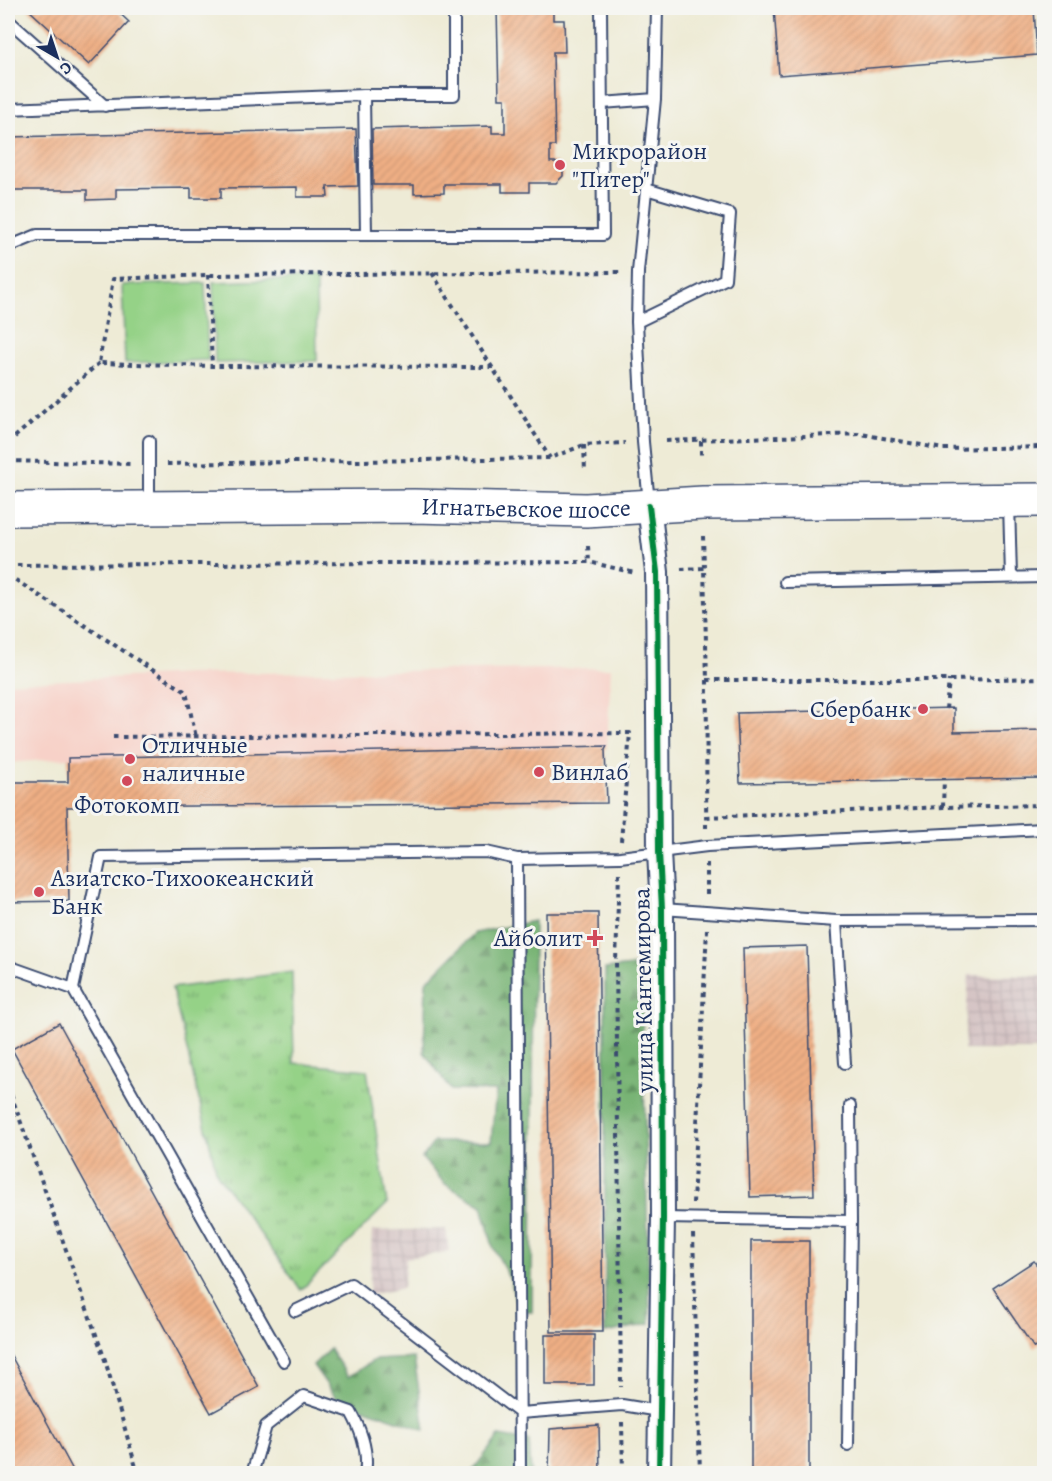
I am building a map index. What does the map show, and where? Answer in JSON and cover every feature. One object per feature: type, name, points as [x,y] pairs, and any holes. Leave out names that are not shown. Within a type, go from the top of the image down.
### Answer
[{"type":"main road","name":"Игнатьевское шоссе","points":[[8,509],[149,510],[414,506],[586,510],[703,503],[1044,500]]},
{"type":"street","name":"улица Кантемирова","points":[[649,506],[657,572],[659,852],[662,909],[663,1218],[659,1473]]},
{"type":"lane","points":[[8,110],[364,95],[454,95],[453,8]]},
{"type":"lane","points":[[8,247],[37,235],[603,235],[601,8]]},
{"type":"lane","points":[[649,506],[643,442],[637,322],[638,272],[655,99],[657,8]]},
{"type":"lane","points":[[8,20],[105,106]]},
{"type":"lane","points":[[364,95],[366,235]]},
{"type":"lane","points":[[602,103],[655,99]]},
{"type":"lane","points":[[637,322],[725,279],[730,214],[646,189]]},
{"type":"lane","points":[[149,441],[149,510]]},
{"type":"lane","points":[[1008,500],[1011,577]]},
{"type":"lane","points":[[785,582],[1044,577]]},
{"type":"lane","points":[[73,989],[101,857],[486,852],[517,859],[620,857],[707,846],[1044,829]]},
{"type":"lane","points":[[517,859],[520,1473]]},
{"type":"lane","points":[[662,909],[836,921],[1044,920]]},
{"type":"lane","points":[[836,921],[844,1063]]},
{"type":"lane","points":[[8,966],[73,989],[284,1361]]},
{"type":"lane","points":[[848,1445],[850,1106]]},
{"type":"lane","points":[[663,1218],[851,1221]]},
{"type":"lane","points":[[295,1311],[351,1284],[520,1413],[622,1405],[659,1411]]},
{"type":"lane","points":[[252,1473],[266,1426],[304,1396],[351,1412],[361,1430],[367,1464],[365,1473]]},
{"type":"path","points":[[8,442],[99,363],[113,279],[208,275],[638,272]]},
{"type":"path","points":[[432,273],[550,459]]},
{"type":"path","points":[[208,275],[212,366]]},
{"type":"path","points":[[99,363],[212,366],[493,367]]},
{"type":"path","points":[[666,441],[861,434],[943,449],[1044,447]]},
{"type":"path","points":[[701,441],[701,458]]},
{"type":"path","points":[[8,461],[149,465],[550,459],[584,445],[625,442]]},
{"type":"path","points":[[584,445],[585,472]]},
{"type":"path","points":[[700,1473],[692,1218],[708,911],[704,536]]},
{"type":"path","points":[[588,546],[589,562]]},
{"type":"path","points":[[8,565],[589,562],[638,574]]},
{"type":"path","points":[[678,569],[704,568]]},
{"type":"path","points":[[8,575],[186,692],[196,737]]},
{"type":"path","points":[[707,680],[1044,678]]},
{"type":"path","points":[[946,709],[949,680]]},
{"type":"path","points":[[942,807],[944,778]]},
{"type":"path","points":[[706,818],[942,807],[1044,805]]},
{"type":"path","points":[[8,1086],[105,1360],[138,1473]]},
{"type":"shaded area","points":[[611,668],[607,746],[68,758],[8,763],[8,683],[189,674]]},
{"type":"shaded area","points":[[969,975],[1044,976],[1044,1050],[964,1050]]},
{"type":"shaded area","points":[[446,1229],[449,1252],[406,1258],[403,1288],[369,1295],[372,1231]]},
{"type":"green space","points":[[316,279],[317,361],[215,363],[213,282]]},
{"type":"green space","points":[[205,283],[208,360],[125,363],[122,285]]},
{"type":"green space","points":[[534,921],[532,1312],[518,1312],[511,1281],[493,1247],[482,1206],[445,1184],[422,1158],[434,1142],[491,1142],[496,1091],[451,1090],[424,1052],[426,982],[475,933]]},
{"type":"green space","points":[[641,965],[650,1324],[605,1333],[605,969]]},
{"type":"green space","points":[[292,972],[294,1063],[367,1070],[387,1204],[301,1290],[217,1174],[172,988]]},
{"type":"green space","points":[[330,1349],[348,1377],[374,1360],[414,1358],[425,1430],[337,1399],[313,1365]]},
{"type":"green space","points":[[499,1436],[529,1441],[531,1473],[470,1474]]},
{"type":"building","points":[[27,8],[114,8],[129,22],[89,65]]},
{"type":"building","points":[[497,8],[553,8],[553,20],[564,20],[565,52],[553,52],[555,146],[550,146],[550,162],[563,167],[563,176],[556,183],[529,183],[529,192],[502,192],[502,184],[444,184],[444,193],[414,194],[414,185],[373,185],[372,129],[492,126],[492,133],[505,133],[505,99],[499,99]]},
{"type":"building","points":[[774,8],[1034,8],[1037,55],[779,75]]},
{"type":"building","points":[[356,129],[358,186],[327,187],[328,197],[297,197],[297,187],[221,188],[221,198],[191,198],[191,188],[116,189],[116,199],[87,200],[87,190],[10,190],[10,201],[8,201],[8,137]]},
{"type":"building","points":[[954,708],[954,732],[1044,730],[1044,778],[740,783],[737,713]]},
{"type":"building","points":[[607,746],[605,750],[607,803],[67,807],[69,901],[8,902],[8,782],[68,782],[68,758]]},
{"type":"building","points":[[546,913],[598,913],[603,1332],[551,1332]]},
{"type":"building","points":[[807,946],[814,1195],[750,1197],[743,948]]},
{"type":"building","points":[[59,1023],[259,1387],[211,1413],[12,1049]]},
{"type":"building","points":[[751,1241],[809,1241],[809,1474],[751,1474]]},
{"type":"building","points":[[1034,1261],[1044,1276],[1044,1341],[1034,1348],[993,1288]]},
{"type":"building","points":[[545,1335],[594,1335],[594,1385],[545,1385]]},
{"type":"building","points":[[8,1350],[75,1474],[13,1474],[8,1464]]},
{"type":"building","points":[[599,1425],[600,1474],[549,1474],[550,1429]]},
{"type":"cycle path","points":[[649,506],[657,572],[659,852],[662,909],[663,1218],[659,1474]]},
{"type":"place","name":"Микрорайон \"Питер\"","points":[[560,165]]},
{"type":"place","name":"Сбербанк","points":[[923,709]]},
{"type":"place","name":"Отличные наличные","points":[[130,759]]},
{"type":"place","name":"Винлаб","points":[[539,772]]},
{"type":"place","name":"Фотокомп","points":[[127,781]]},
{"type":"place","name":"Азиатско-Тихоокеанский Банк","points":[[39,892]]},
{"type":"place","name":"Айболит","points":[[595,938]]}]
